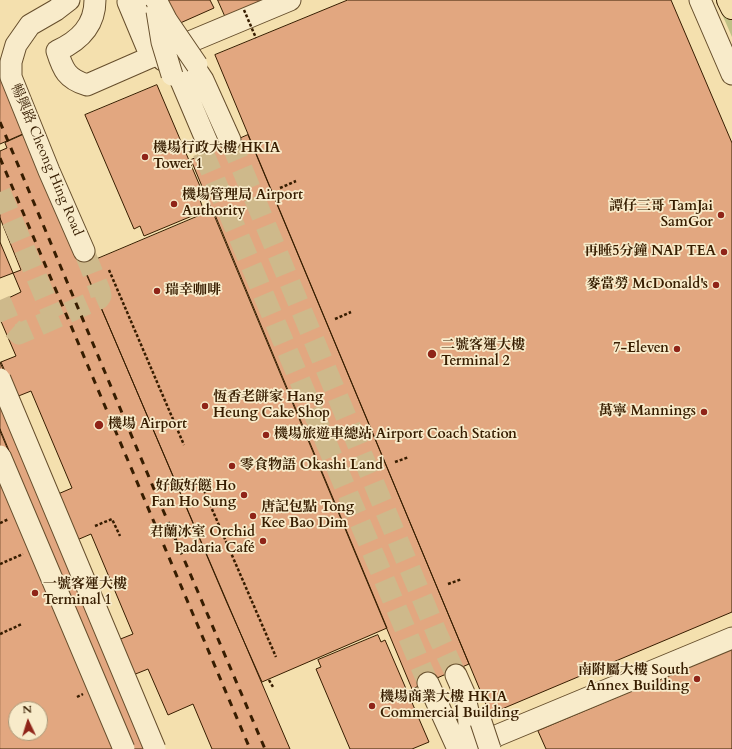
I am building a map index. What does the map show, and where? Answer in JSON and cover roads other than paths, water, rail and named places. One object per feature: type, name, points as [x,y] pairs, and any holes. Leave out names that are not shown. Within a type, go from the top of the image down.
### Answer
[{"type":"main road","points":[[728,0],[732,8]]},
{"type":"street","name":"暢興路 Cheong Hing Road","points":[[68,0],[56,10],[30,25],[8,43],[12,77],[49,171],[84,251]]},
{"type":"street","points":[[95,0],[92,19],[86,31],[77,40],[57,51],[62,66],[69,77],[76,82],[87,85],[151,57],[169,61],[179,76],[205,147],[172,75],[162,42],[156,0]]},
{"type":"street","points":[[127,0],[151,57]]},
{"type":"street","points":[[134,0],[166,35],[180,46],[203,80],[232,140],[207,82],[167,20],[156,0]]},
{"type":"street","points":[[180,46],[290,0]]},
{"type":"street","points":[[700,0],[732,74]]},
{"type":"street","points":[[0,379],[155,749]]},
{"type":"street","points":[[0,456],[124,749]]},
{"type":"street","points":[[481,749],[496,736],[732,638]]},
{"type":"street","points":[[471,749],[468,710],[457,673],[486,735],[490,749]]},
{"type":"street","points":[[428,683],[458,749]]},
{"type":"tunnel","points":[[230,140],[438,636],[456,675]]},
{"type":"tunnel","points":[[203,152],[428,683]]},
{"type":"tunnel","points":[[0,192],[54,318]]},
{"type":"tunnel","points":[[0,300],[12,328],[19,334],[99,299],[101,296],[100,291],[84,251]]},
{"type":"railway","points":[[0,122],[265,749]]},
{"type":"railway","points":[[0,158],[250,749]]},
{"type":"place","name":"機場行政大樓 HKIA Tower 1","points":[[145,157]]},
{"type":"place","name":"機場管理局 Airport Authority","points":[[174,204]]},
{"type":"place","name":"譚仔三哥 TamJai SamGor","points":[[721,215]]},
{"type":"place","name":"再睡5分鐘 NAP TEA","points":[[724,252]]},
{"type":"place","name":"麥當勞 McDonald's","points":[[716,285]]},
{"type":"place","name":"瑞幸咖啡","points":[[157,291]]},
{"type":"place","name":"7-Eleven","points":[[677,349]]},
{"type":"place","name":"二號客運大樓 Terminal 2","points":[[432,354]]},
{"type":"place","name":"恆香老餅家 Hang Heung Cake Shop","points":[[205,406]]},
{"type":"place","name":"萬寧 Mannings","points":[[704,412]]},
{"type":"place","name":"機場 Airport","points":[[99,425]]},
{"type":"place","name":"機場旅遊車總站 Airport Coach Station","points":[[266,435]]},
{"type":"place","name":"零食物語 Okashi Land","points":[[232,466]]},
{"type":"place","name":"好飯好餸 Ho Fan Ho Sung","points":[[244,495]]},
{"type":"place","name":"唐記包點 Tong Kee Bao Dim","points":[[253,516]]},
{"type":"place","name":"君蘭冰室 Orchid Padaria Café","points":[[263,541]]},
{"type":"place","name":"一號客運大樓 Terminal 1","points":[[35,593]]},
{"type":"place","name":"南附屬大樓 South Annex Building","points":[[697,679]]},
{"type":"place","name":"機場商業大樓 HKIA Commercial Building","points":[[372,706]]}]
